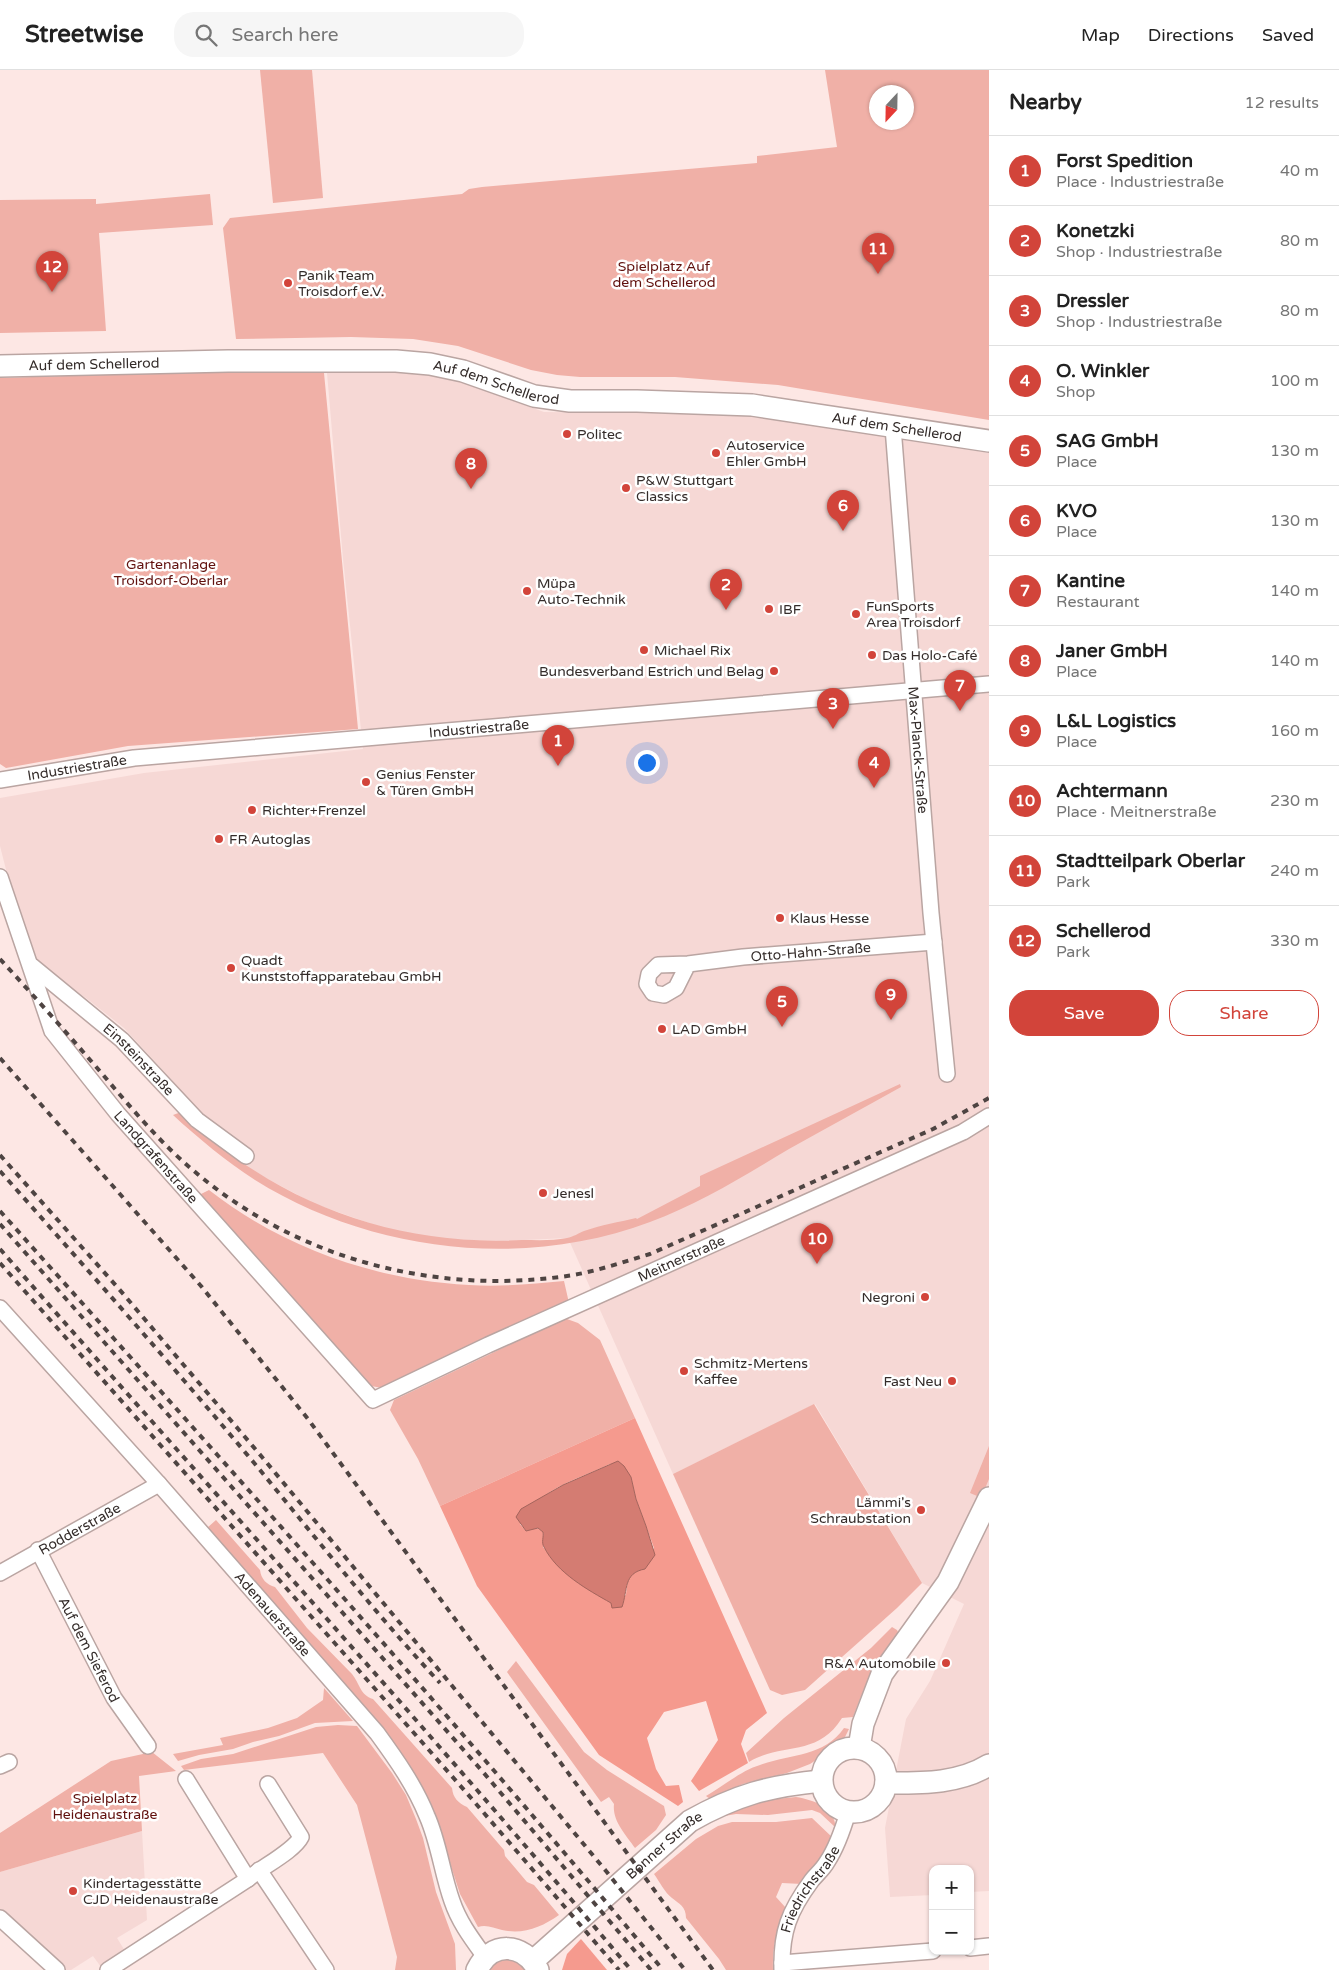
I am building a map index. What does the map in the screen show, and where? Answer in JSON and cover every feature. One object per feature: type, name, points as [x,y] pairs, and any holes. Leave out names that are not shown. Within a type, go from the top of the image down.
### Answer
[{"type":"street","name":"Auf dem Schellerod","points":[[0,366],[315,360],[430,364],[463,370],[534,396],[552,400],[704,402],[752,405],[796,410],[892,427],[989,441]]},
{"type":"street","name":"Max-Planck-Straße","points":[[892,427],[934,942],[947,1074]]},
{"type":"street","name":"Industriestraße","points":[[0,780],[134,758],[989,684]]},
{"type":"street","name":"Landgrafenstraße","points":[[0,877],[52,1031],[118,1114],[373,1400]]},
{"type":"street","name":"Otto-Hahn-Straße","points":[[688,964],[743,957],[934,942]]},
{"type":"street","name":"Einsteinstraße","points":[[31,965],[122,1040],[197,1120],[246,1156]]},
{"type":"street","name":"Meitnerstraße","points":[[373,1400],[488,1345],[963,1132],[989,1116]]},
{"type":"street","name":"Adenauerstraße","points":[[0,1308],[363,1717],[401,1766],[428,1816],[449,1893],[481,1964]]},
{"type":"street","name":"Rodderstraße","points":[[0,1572],[158,1484]]},
{"type":"street","points":[[859,1748],[862,1724],[882,1674],[948,1582],[989,1498]]},
{"type":"street","name":"Auf dem Sieferod","points":[[38,1550],[114,1698],[148,1746]]},
{"type":"street","points":[[859,1748],[876,1756],[882,1764],[886,1783],[884,1793],[878,1802],[859,1812],[848,1812],[838,1808],[824,1792],[821,1781],[822,1772],[826,1763],[840,1750],[859,1748]]},
{"type":"street","points":[[886,1783],[943,1781],[977,1772],[989,1765]]},
{"type":"street","points":[[186,1779],[254,1875],[326,1970]]},
{"type":"street","name":"Bonner Straße","points":[[535,1966],[690,1821],[711,1809],[748,1794],[783,1785],[821,1781]]},
{"type":"street","points":[[108,1970],[254,1875],[296,1844],[301,1837],[268,1784]]},
{"type":"street","name":"Friedrichstraße","points":[[782,1966],[787,1921],[796,1904],[827,1862],[840,1837],[848,1812]]},
{"type":"street","points":[[0,1918],[57,1970]]},
{"type":"street","points":[[974,1948],[989,1946]]},
{"type":"street","points":[[481,1964],[494,1951],[505,1949],[516,1950],[525,1954],[535,1966]]},
{"type":"street","points":[[782,1966],[929,1950]]},
{"type":"shaded area","points":[[327,373],[413,373],[438,376],[461,382],[544,412],[727,414],[820,425],[989,453],[989,1891],[974,1892],[974,1865],[929,1865],[929,1895],[890,1897],[885,1828],[906,1719],[930,1681],[964,1604],[922,1583],[815,1404],[673,1474],[568,1238],[503,1241],[444,1239],[386,1229],[315,1204],[252,1171],[199,1129],[181,1112],[172,1080],[124,1028],[86,998],[37,965],[13,897],[0,846],[0,798],[144,773],[363,749],[343,559]]},
{"type":"shaded area","points":[[635,1418],[767,1713],[746,1730],[741,1744],[748,1763],[699,1791],[691,1781],[718,1740],[706,1701],[664,1712],[647,1738],[656,1769],[666,1786],[679,1785],[683,1802],[678,1806],[599,1755],[477,1586],[440,1506]],"holes":[[[610,1464],[631,1477],[636,1499],[654,1548],[645,1569],[635,1572],[630,1578],[626,1595],[612,1603],[562,1570],[543,1547],[543,1532],[541,1530],[533,1529],[526,1531],[520,1524],[537,1503],[550,1492]]]},
{"type":"shaded area","points":[[618,1461],[624,1466],[631,1477],[636,1499],[655,1555],[645,1569],[633,1574],[630,1578],[627,1583],[622,1607],[612,1608],[611,1603],[574,1580],[557,1565],[543,1545],[543,1532],[538,1528],[526,1531],[516,1517],[521,1509],[563,1485]]},
{"type":"shaded area","name":"Kindertagesstätte CJD Heidenaustraße","points":[[142,1831],[147,1920],[117,1938],[125,1951],[101,1967],[93,1956],[71,1970],[64,1970],[0,1909],[0,1872]]},
{"type":"shaded area","points":[[581,1939],[607,1970],[562,1970],[567,1954]]},
{"type":"green space","points":[[260,70],[312,70],[323,198],[273,203]]},
{"type":"green space","name":"Spielplatz Auf dem Schellerod","points":[[825,70],[989,70],[989,420],[778,385],[675,377],[580,377],[557,375],[531,370],[458,346],[413,339],[351,337],[236,339],[223,228],[230,218],[462,194],[469,189],[482,187],[757,163],[757,156],[837,147]]},
{"type":"green space","points":[[210,194],[213,225],[99,233],[106,331],[0,333],[0,200],[96,199],[96,204]]},
{"type":"green space","name":"Gartenanlage Troisdorf-Oberlar","points":[[158,373],[324,373],[358,729],[128,746],[6,768],[0,764],[0,378]]},
{"type":"green space","points":[[900,1084],[901,1087],[704,1198],[668,1215],[601,1237],[550,1246],[499,1249],[448,1246],[397,1238],[347,1224],[300,1204],[255,1180],[213,1149],[173,1115],[181,1112],[217,1144],[255,1171],[295,1194],[338,1212],[382,1226],[427,1236],[474,1240],[550,1240],[562,1239],[597,1227],[637,1219],[700,1186],[700,1176]]},
{"type":"green space","points":[[209,1190],[238,1211],[268,1229],[299,1244],[365,1268],[434,1282],[481,1286],[564,1281],[569,1303],[388,1389],[371,1386],[199,1195]]},
{"type":"green space","points":[[567,1319],[578,1323],[600,1340],[635,1418],[440,1506],[418,1459],[390,1410],[394,1400],[559,1321]]},
{"type":"green space","points":[[814,1404],[922,1583],[897,1608],[805,1690],[782,1695],[770,1690],[673,1474]]},
{"type":"green space","points":[[989,1446],[989,1479],[973,1517],[971,1511],[977,1496],[970,1493]]},
{"type":"green space","points":[[216,1520],[260,1570],[265,1581],[275,1587],[307,1628],[352,1674],[365,1695],[373,1699],[452,1788],[456,1800],[467,1807],[504,1850],[505,1856],[527,1882],[534,1885],[559,1915],[546,1923],[525,1931],[502,1930],[487,1926],[478,1927],[460,1894],[437,1823],[426,1795],[410,1766],[353,1693],[207,1528]]},
{"type":"green space","points":[[892,1627],[897,1630],[900,1636],[864,1689],[853,1717],[842,1718],[832,1731],[810,1744],[774,1752],[749,1762],[746,1753],[784,1718],[871,1648]]},
{"type":"green space","points":[[516,1661],[584,1752],[607,1770],[664,1806],[666,1815],[656,1830],[635,1848],[617,1822],[614,1804],[609,1797],[601,1802],[507,1672]]},
{"type":"green space","points":[[324,1688],[353,1721],[315,1723],[279,1736],[233,1749],[178,1761],[173,1754],[223,1745],[220,1738],[268,1728],[297,1718],[323,1700]]},
{"type":"green space","points":[[357,1726],[406,1795],[423,1838],[436,1892],[455,1944],[456,1970],[395,1970],[397,1957],[357,1805],[323,1753],[184,1770],[181,1766],[201,1759],[233,1754],[316,1727]]},
{"type":"green space","points":[[844,1728],[849,1729],[845,1737],[826,1749],[819,1758],[810,1764],[787,1773],[743,1784],[710,1799],[706,1796],[753,1767],[817,1750],[836,1737]]},
{"type":"green space","name":"Spielplatz Heidenaustraße","points":[[152,1752],[176,1771],[139,1776],[142,1831],[0,1872],[0,1833],[111,1761]]},
{"type":"green space","points":[[796,1797],[810,1800],[822,1806],[831,1815],[836,1828],[820,1813],[812,1810],[768,1815],[736,1814],[719,1817],[758,1801]]},
{"type":"green space","points":[[812,1818],[833,1838],[825,1854],[802,1884],[782,1883],[776,1897],[786,1908],[776,1938],[773,1970],[726,1970],[686,1918],[686,1914],[680,1904],[669,1896],[654,1874],[696,1839],[718,1826],[732,1822],[776,1822]]},
{"type":"green space","points":[[509,1957],[529,1970],[485,1970],[490,1964]]},
{"type":"railway","points":[[0,959],[156,1135],[194,1171],[234,1202],[277,1227],[322,1248],[369,1264],[418,1274],[467,1280],[517,1281],[577,1274],[650,1254],[933,1129],[989,1098]]},
{"type":"railway","points":[[0,1058],[201,1286],[308,1419],[713,1970]]},
{"type":"railway","points":[[0,1155],[119,1289],[262,1457],[606,1871],[685,1970]]},
{"type":"railway","points":[[0,1171],[192,1390],[369,1602],[440,1683]]},
{"type":"railway","points":[[0,1211],[252,1493],[418,1683],[663,1970]]},
{"type":"railway","points":[[0,1224],[483,1772],[651,1970]]},
{"type":"railway","points":[[0,1249],[396,1697],[631,1970]]},
{"type":"railway","points":[[0,1263],[465,1791],[619,1970]]},
{"type":"place","name":"Stadtteilpark Oberlar","points":[[878,274]]},
{"type":"place","name":"Panik Team Troisdorf e.V.","points":[[288,283]]},
{"type":"place","name":"Schellerod","points":[[52,292]]},
{"type":"place","name":"Politec","points":[[567,434]]},
{"type":"place","name":"Autoservice Ehler GmbH","points":[[716,453]]},
{"type":"place","name":"P&W Stuttgart Classics","points":[[626,488]]},
{"type":"place","name":"Janer GmbH","points":[[471,489]]},
{"type":"place","name":"KVO","points":[[843,531]]},
{"type":"place","name":"Müpa Auto-Technik","points":[[527,591]]},
{"type":"place","name":"IBF","points":[[769,609]]},
{"type":"place","name":"Konetzki","points":[[726,610]]},
{"type":"place","name":"FunSports Area Troisdorf","points":[[856,614]]},
{"type":"place","name":"Michael Rix","points":[[644,650]]},
{"type":"place","name":"Das Holo-Café","points":[[872,655]]},
{"type":"place","name":"Bundesverband Estrich und Belag","points":[[774,671]]},
{"type":"place","name":"Kantine","points":[[960,711]]},
{"type":"place","name":"Dressler","points":[[833,729]]},
{"type":"place","name":"Forst Spedition","points":[[558,766]]},
{"type":"place","name":"Genius Fenster & Türen GmbH","points":[[366,782]]},
{"type":"place","name":"O. Winkler","points":[[874,788]]},
{"type":"place","name":"Richter+Frenzel","points":[[252,810]]},
{"type":"place","name":"FR Autoglas","points":[[219,839]]},
{"type":"place","name":"Klaus Hesse","points":[[780,918]]},
{"type":"place","name":"Quadt Kunststoffapparatebau GmbH","points":[[231,968]]},
{"type":"place","name":"L&L Logistics","points":[[891,1020]]},
{"type":"place","name":"SAG GmbH","points":[[782,1027]]},
{"type":"place","name":"LAD GmbH","points":[[662,1029]]},
{"type":"place","name":"Jenesl","points":[[543,1193]]},
{"type":"place","name":"Achtermann","points":[[817,1264]]},
{"type":"place","name":"Negroni","points":[[925,1297]]},
{"type":"place","name":"Schmitz-Mertens Kaffee","points":[[684,1371]]},
{"type":"place","name":"Fast Neu","points":[[952,1381]]},
{"type":"place","name":"Lämmi's Schraubstation","points":[[921,1510]]},
{"type":"place","name":"R&A Automobile","points":[[946,1663]]},
{"type":"place","name":"Kindertagesstätte CJD Heidenaustraße","points":[[73,1891]]}]
